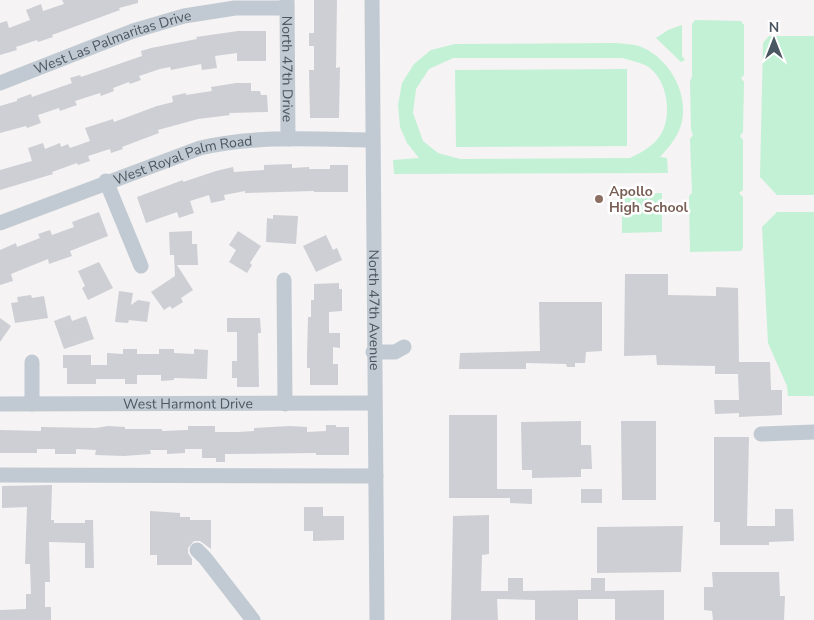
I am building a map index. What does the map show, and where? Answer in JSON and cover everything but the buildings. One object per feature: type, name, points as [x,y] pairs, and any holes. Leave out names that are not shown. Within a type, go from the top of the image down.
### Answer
[{"type":"street","name":"North 47th Avenue","points":[[372,0],[377,620]]},
{"type":"street","name":"West Las Palmaritas Drive","points":[[0,83],[133,31],[184,16],[235,8],[287,4]]},
{"type":"street","name":"North 47th Drive","points":[[287,4],[288,138]]},
{"type":"street","name":"West Royal Palm Road","points":[[0,223],[200,148],[225,142],[288,138],[372,140]]},
{"type":"street","points":[[106,182],[141,266]]},
{"type":"street","points":[[284,280],[285,404]]},
{"type":"street","points":[[374,352],[395,352],[404,347]]},
{"type":"street","points":[[32,362],[32,404]]},
{"type":"street","name":"West Harmont Drive","points":[[0,404],[374,403]]},
{"type":"street","points":[[762,434],[814,432]]},
{"type":"street","points":[[0,475],[376,476]]},
{"type":"street","points":[[197,550],[253,620]]},
{"type":"green space","points":[[695,20],[741,21],[744,25],[744,75],[741,78],[744,82],[743,132],[740,136],[743,140],[743,190],[739,193],[743,197],[743,248],[741,251],[690,252],[689,196],[692,193],[690,139],[693,135],[691,130],[690,81],[692,77],[692,24]]},
{"type":"green space","points":[[682,25],[682,56],[685,60],[681,62],[656,38],[668,30]]},
{"type":"green space","points":[[769,36],[814,36],[814,195],[777,195],[760,177],[763,43]]},
{"type":"green space","points":[[616,43],[636,45],[650,51],[668,68],[675,78],[680,89],[682,101],[681,125],[672,142],[660,157],[667,158],[668,173],[394,174],[393,160],[419,158],[407,143],[400,127],[398,105],[402,83],[414,64],[431,50],[455,44]],"holes":[[[453,58],[622,58],[645,65],[652,70],[663,86],[667,106],[665,126],[661,134],[655,142],[630,158],[460,159],[438,153],[423,141],[413,113],[416,89],[429,69]]]},
{"type":"green space","points":[[627,69],[627,146],[456,147],[455,70]]},
{"type":"green space","points":[[662,193],[662,232],[622,233],[622,194]]},
{"type":"green space","points":[[777,212],[814,212],[814,396],[788,396],[787,386],[768,343],[762,227]]},
{"type":"place","name":"Apollo High School","points":[[599,199]]}]
